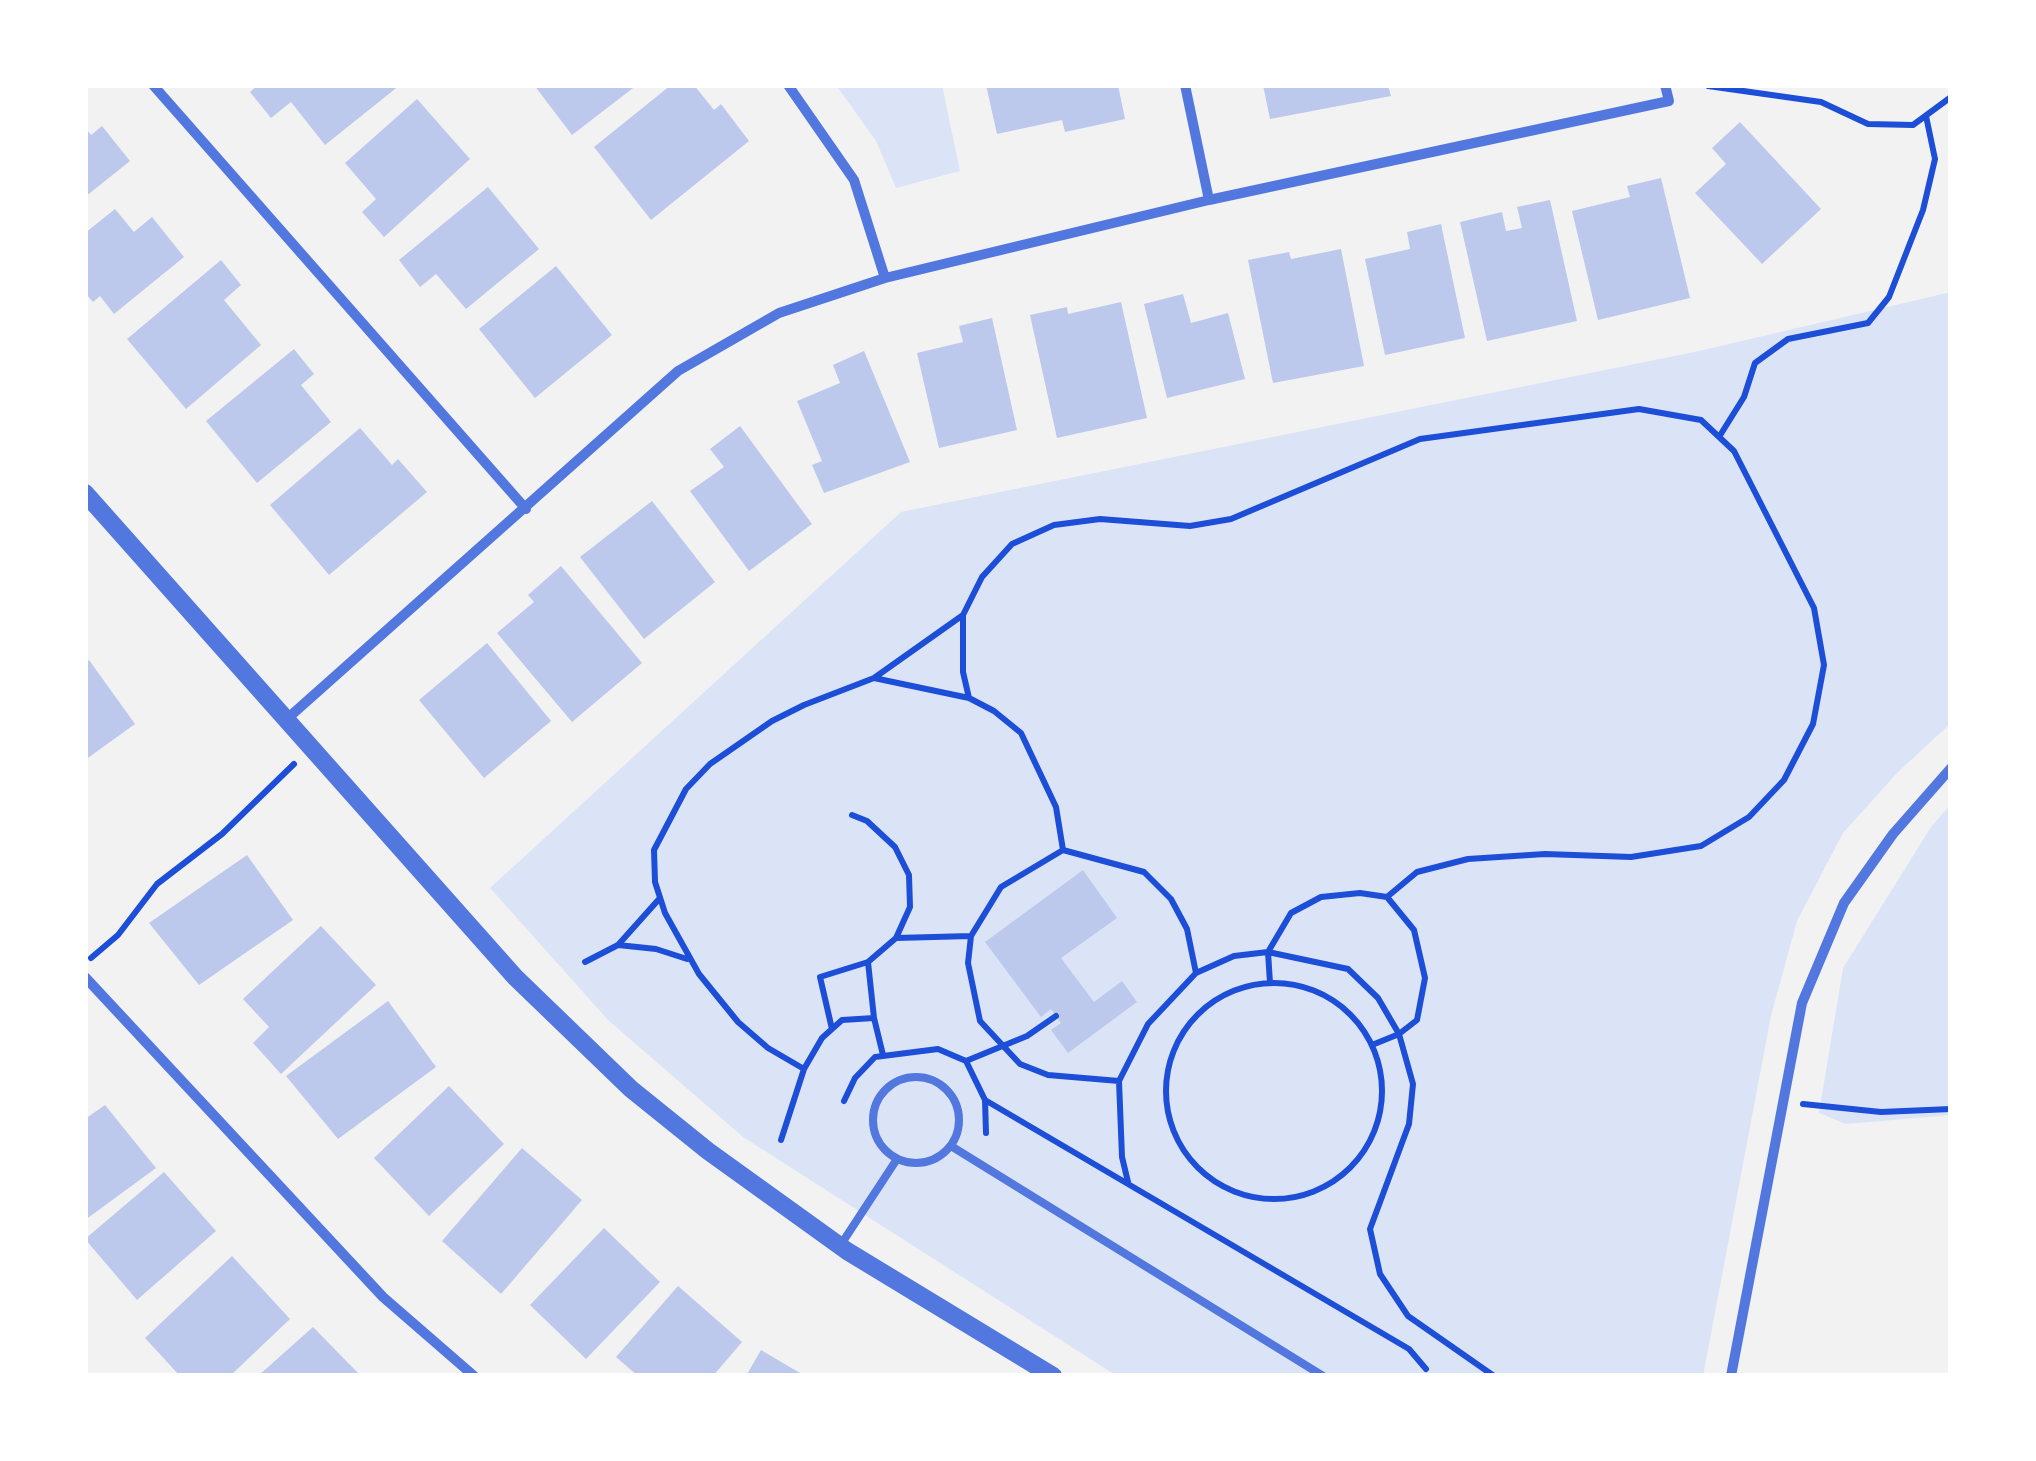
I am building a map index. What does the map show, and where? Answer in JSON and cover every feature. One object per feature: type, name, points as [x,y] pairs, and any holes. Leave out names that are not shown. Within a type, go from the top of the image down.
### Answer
[{"type":"street","points":[[153,85],[526,509]]},
{"type":"street","points":[[788,85],[854,180],[885,278]]},
{"type":"street","points":[[1184,85],[1209,200]]},
{"type":"street","points":[[288,718],[678,371],[779,314],[885,278],[1209,200],[1669,102],[1666,85]]},
{"type":"street","points":[[85,493],[515,977],[630,1089],[708,1152],[840,1246],[1053,1376]]},
{"type":"street","points":[[1732,1376],[1802,1003],[1844,903],[1893,834],[1951,768]]},
{"type":"street","points":[[85,978],[383,1297],[474,1376]]},
{"type":"lane","points":[[903,1079],[930,1079],[951,1095],[959,1121],[951,1146],[926,1162],[897,1159],[877,1137],[873,1123],[881,1095],[903,1079]]},
{"type":"lane","points":[[951,1146],[1324,1376]]},
{"type":"lane","points":[[840,1246],[897,1159]]},
{"type":"path","points":[[1708,86],[1821,102],[1868,124],[1913,125],[1951,97]]},
{"type":"path","points":[[1719,436],[1744,397],[1755,363],[1788,339],[1868,323],[1890,297],[1922,210],[1935,159],[1926,116]]},
{"type":"path","points":[[970,698],[963,672],[963,616],[982,577],[1012,544],[1054,526],[1100,519],[1190,526],[1230,519],[1420,439],[1573,415],[1639,409],[1701,420],[1734,451],[1814,608],[1824,664],[1813,724],[1784,780],[1750,817],[1700,846],[1631,857],[1546,854],[1468,859],[1417,872],[1388,897]]},
{"type":"path","points":[[804,1069],[768,1048],[738,1022],[689,960],[660,898],[654,850],[686,789],[710,764],[772,721],[874,678],[963,616]]},
{"type":"path","points":[[874,678],[970,698],[994,711],[1020,733],[1056,807],[1063,850]]},
{"type":"path","points":[[107,944],[158,884],[222,834],[282,777]]},
{"type":"path","points":[[832,1030],[820,977],[868,962],[896,938],[910,907],[909,876],[895,846],[867,820],[852,815]]},
{"type":"path","points":[[1119,1081],[1048,1075],[1020,1064],[980,1021],[972,990],[971,936],[1001,887],[1063,850],[1144,872],[1171,900],[1187,929],[1196,973]]},
{"type":"path","points":[[1270,984],[1268,952],[1291,913],[1321,897],[1360,893],[1388,897],[1414,930],[1425,978],[1417,1020],[1399,1034],[1372,1045]]},
{"type":"path","points":[[585,962],[618,945],[660,898]]},
{"type":"path","points":[[896,938],[971,936]]},
{"type":"path","points":[[618,945],[656,949],[689,960]]},
{"type":"path","points":[[1128,1182],[1122,1158],[1119,1081],[1148,1024],[1196,973],[1234,956],[1268,952],[1348,968],[1378,998],[1399,1034],[1413,1084],[1408,1124],[1370,1229],[1380,1274],[1408,1316],[1494,1376]]},
{"type":"path","points":[[868,962],[874,1018],[883,1054]]},
{"type":"path","points":[[1270,984],[1320,993],[1351,1015],[1372,1045],[1381,1078],[1380,1113],[1368,1145],[1346,1172],[1317,1191],[1284,1200],[1250,1197],[1218,1184],[1192,1162],[1173,1130],[1165,1094],[1170,1057],[1188,1024],[1214,1000],[1249,985],[1270,984]]},
{"type":"path","points":[[966,1061],[999,1044],[1027,1036],[1056,1016]]},
{"type":"path","points":[[781,1140],[804,1069],[832,1030],[842,1020],[874,1018]]},
{"type":"path","points":[[844,1101],[855,1078],[883,1054],[938,1049],[966,1061],[985,1100],[986,1133]]},
{"type":"path","points":[[985,1100],[1409,1349],[1426,1368]]},
{"type":"path","points":[[1813,1106],[1881,1112],[1951,1109]]},
{"type":"shaded area","points":[[836,85],[942,85],[960,171],[896,188],[876,141]]},
{"type":"shaded area","points":[[1951,292],[1951,723],[1898,772],[1843,833],[1797,921],[1771,1016],[1703,1376],[1117,1376],[743,1137],[608,1020],[490,888],[901,512],[1699,351]]},
{"type":"shaded area","points":[[1951,804],[1951,1115],[1846,1124],[1819,1113],[1843,968],[1931,827]]},
{"type":"building","points":[[258,85],[400,85],[325,145],[291,102],[271,118],[250,92]]},
{"type":"building","points":[[534,85],[637,85],[572,135]]},
{"type":"building","points":[[671,85],[694,85],[714,110],[721,104],[749,141],[651,220],[594,147]]},
{"type":"building","points":[[986,85],[1118,85],[1125,119],[1065,132],[1062,120],[997,134]]},
{"type":"building","points":[[1263,85],[1388,85],[1391,96],[1270,119]]},
{"type":"building","points":[[417,99],[470,159],[384,237],[362,212],[376,199],[345,163]]},
{"type":"building","points":[[1740,122],[1821,209],[1762,264],[1695,193],[1726,164],[1712,148]]},
{"type":"building","points":[[102,126],[130,161],[85,197],[85,127],[91,135]]},
{"type":"building","points":[[1661,178],[1690,298],[1598,320],[1572,211],[1630,197],[1627,186]]},
{"type":"building","points":[[488,187],[539,249],[466,309],[436,274],[420,287],[399,260]]},
{"type":"building","points":[[1550,200],[1577,321],[1487,341],[1460,222],[1502,212],[1506,231],[1522,228],[1517,207]]},
{"type":"building","points":[[115,209],[134,232],[152,217],[184,257],[114,314],[100,296],[93,302],[85,293],[85,233]]},
{"type":"building","points":[[1441,224],[1465,338],[1385,355],[1365,259],[1410,249],[1407,232]]},
{"type":"building","points":[[1341,249],[1364,366],[1273,383],[1248,260],[1289,252],[1291,259]]},
{"type":"building","points":[[221,260],[241,285],[224,300],[261,345],[186,409],[127,339]]},
{"type":"building","points":[[556,266],[612,335],[535,398],[479,329]]},
{"type":"building","points":[[1183,294],[1191,323],[1228,313],[1245,379],[1167,398],[1144,304]]},
{"type":"building","points":[[1121,302],[1147,418],[1057,438],[1030,315],[1067,307],[1068,314]]},
{"type":"building","points":[[992,318],[1017,430],[939,448],[917,353],[963,342],[959,326]]},
{"type":"building","points":[[294,349],[314,374],[301,385],[331,422],[257,483],[206,421]]},
{"type":"building","points":[[864,351],[910,462],[824,493],[812,465],[822,461],[797,401],[840,383],[833,365]]},
{"type":"building","points":[[740,426],[812,524],[749,571],[690,491],[724,467],[710,449]]},
{"type":"building","points":[[360,428],[392,465],[398,459],[427,492],[329,575],[270,505]]},
{"type":"building","points":[[652,501],[715,582],[644,639],[580,557]]},
{"type":"building","points":[[561,566],[642,663],[572,722],[497,633],[534,602],[528,595]]},
{"type":"building","points":[[487,643],[551,721],[484,778],[419,700]]},
{"type":"building","points":[[89,660],[135,724],[85,760],[85,663]]},
{"type":"building","points":[[247,855],[293,920],[199,985],[149,923]]},
{"type":"building","points":[[1083,870],[1117,918],[1061,958],[1094,1002],[1122,981],[1137,1002],[1068,1053],[1051,1030],[1061,1023],[1051,1009],[1041,1017],[985,942]]},
{"type":"building","points":[[321,926],[376,985],[281,1074],[253,1043],[269,1027],[243,999]]},
{"type":"building","points":[[388,1001],[436,1067],[338,1139],[286,1076]]},
{"type":"building","points":[[449,1086],[504,1144],[429,1216],[374,1158]]},
{"type":"building","points":[[105,1105],[156,1168],[85,1220],[85,1119]]},
{"type":"building","points":[[522,1148],[582,1200],[501,1294],[442,1241]]},
{"type":"building","points":[[164,1172],[216,1231],[137,1300],[85,1239]]},
{"type":"building","points":[[604,1228],[660,1282],[586,1359],[530,1305]]},
{"type":"building","points":[[232,1256],[290,1319],[230,1376],[180,1376],[145,1338]]},
{"type":"building","points":[[678,1286],[742,1342],[713,1376],[638,1376],[616,1357]]},
{"type":"building","points":[[313,1327],[361,1376],[258,1376]]},
{"type":"building","points":[[761,1350],[805,1376],[746,1376]]}]
